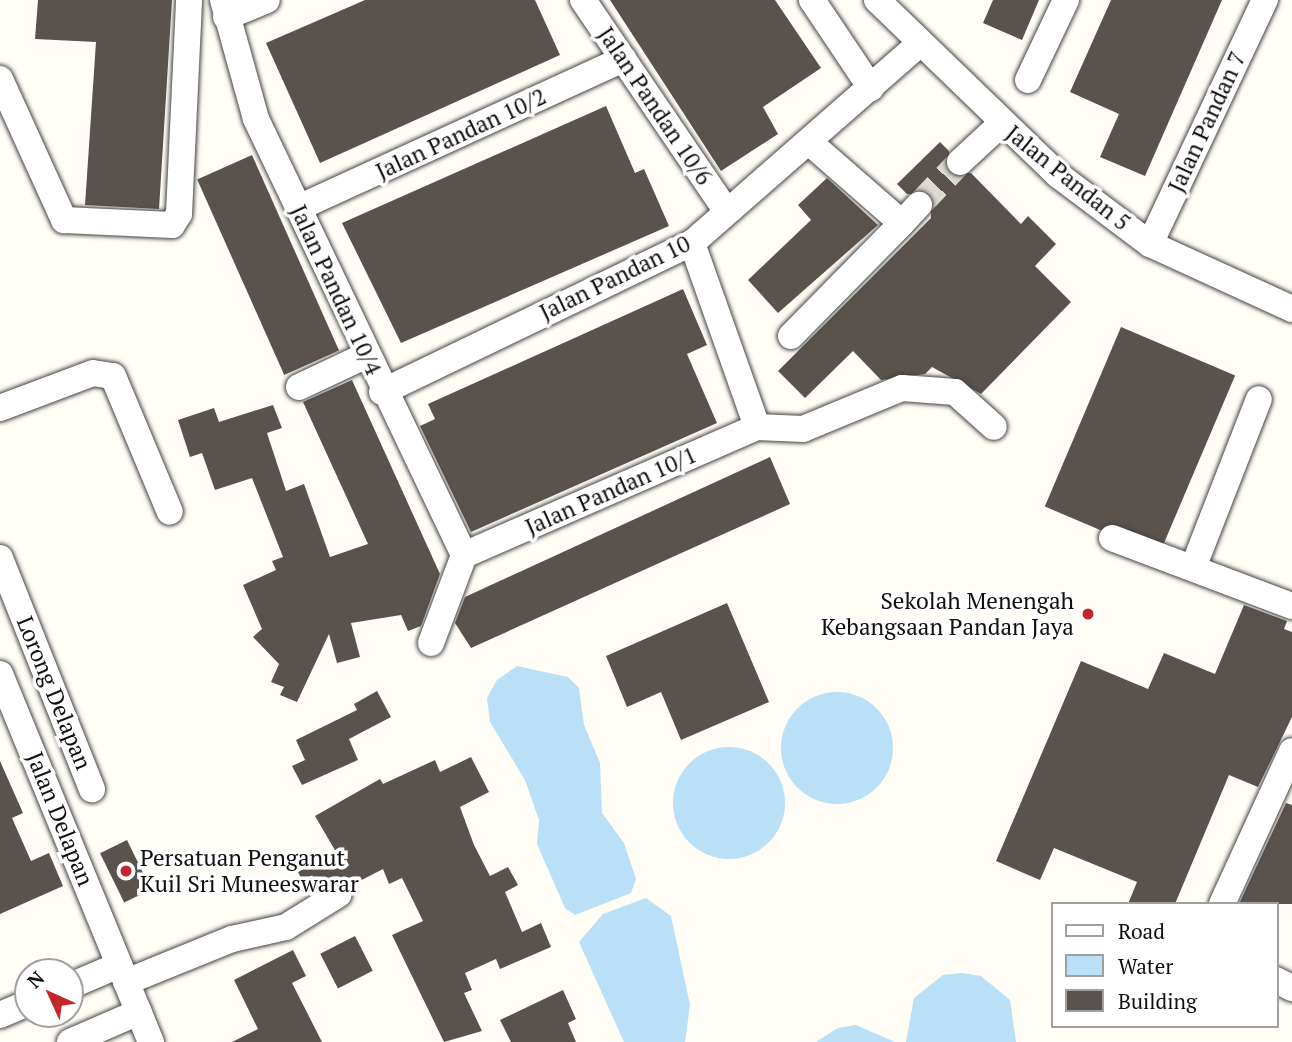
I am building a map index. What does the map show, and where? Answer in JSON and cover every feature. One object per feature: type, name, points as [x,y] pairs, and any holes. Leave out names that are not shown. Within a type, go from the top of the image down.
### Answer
[{"type":"street","points":[[0,79],[6,114],[64,220],[172,225],[179,214],[189,0]]},
{"type":"street","points":[[225,9],[267,0]]},
{"type":"street","name":"Jalan Pandan 10/6","points":[[583,0],[727,212]]},
{"type":"street","points":[[812,0],[871,88]]},
{"type":"street","name":"Jalan Pandan 5","points":[[877,0],[919,44],[1058,175],[1150,244],[1292,309]]},
{"type":"street","points":[[1028,80],[1066,0]]},
{"type":"street","name":"Jalan Pandan 7","points":[[1150,244],[1265,0]]},
{"type":"street","name":"Jalan Pandan 10/4","points":[[225,9],[256,119],[382,392],[464,555]]},
{"type":"street","name":"Jalan Pandan 10","points":[[382,392],[692,243],[919,44]]},
{"type":"street","name":"Jalan Pandan 10/2","points":[[298,208],[624,60]]},
{"type":"street","points":[[960,162],[1002,123]]},
{"type":"street","points":[[791,336],[910,214],[809,142]]},
{"type":"street","points":[[692,243],[757,427]]},
{"type":"street","points":[[299,387],[367,355]]},
{"type":"street","points":[[0,408],[93,373],[113,376],[170,512]]},
{"type":"street","name":"Jalan Pandan 10/1","points":[[464,555],[757,427],[803,429],[902,388],[955,392],[994,427]]},
{"type":"street","points":[[1193,568],[1259,399]]},
{"type":"street","points":[[1112,538],[1292,606]]},
{"type":"street","points":[[430,643],[464,555]]},
{"type":"street","name":"Lorong Delapan","points":[[0,558],[92,789]]},
{"type":"street","name":"Jalan Delapan","points":[[0,674],[151,1042]]},
{"type":"street","points":[[1223,902],[1292,751]]},
{"type":"street","points":[[84,983],[123,974],[232,939],[286,927],[339,894]]},
{"type":"street","points":[[70,1042],[139,1012]]},
{"type":"water","points":[[517,666],[568,677],[579,688],[584,725],[600,763],[602,813],[624,843],[636,879],[631,893],[575,915],[565,908],[537,844],[539,820],[525,780],[490,722],[487,698],[497,680]]},
{"type":"water","points":[[837,692],[859,696],[877,708],[889,726],[893,748],[889,770],[877,788],[859,800],[837,804],[815,800],[797,788],[785,770],[781,748],[785,726],[797,708],[815,696]]},
{"type":"water","points":[[729,747],[751,751],[769,763],[781,781],[785,803],[781,825],[769,843],[751,855],[729,859],[707,855],[689,843],[677,825],[673,803],[677,781],[689,763],[707,751]]},
{"type":"water","points":[[646,898],[671,916],[690,1005],[685,1042],[624,1042],[579,942],[603,914]]},
{"type":"water","points":[[962,973],[981,976],[1010,1000],[1016,1042],[906,1042],[914,998],[943,975]]},
{"type":"water","points":[[856,1025],[895,1042],[816,1042],[838,1028]]},
{"type":"building","points":[[38,0],[172,0],[159,209],[85,205],[96,42],[35,39]]},
{"type":"building","points":[[365,0],[535,0],[560,55],[320,163],[266,43]]},
{"type":"building","points":[[610,0],[775,0],[821,68],[763,107],[778,134],[721,171]]},
{"type":"building","points":[[993,0],[1039,0],[1022,40],[983,23]]},
{"type":"building","points":[[1111,0],[1222,0],[1145,176],[1100,157],[1119,114],[1070,92]]},
{"type":"building","points":[[606,106],[635,173],[644,169],[669,226],[401,343],[342,223]]},
{"type":"building","points":[[940,142],[949,151],[949,173],[971,173],[1021,224],[1028,216],[1056,244],[1035,266],[1071,302],[981,394],[932,367],[925,374],[881,380],[853,351],[805,398],[778,371],[931,218],[930,194],[907,194],[897,184]]},
{"type":"building","points":[[252,155],[339,350],[284,375],[197,179]]},
{"type":"building","points":[[827,178],[878,225],[778,313],[748,280],[811,220],[798,205]]},
{"type":"building","points":[[683,289],[707,345],[687,354],[717,423],[471,532],[420,426],[435,419],[428,404]]},
{"type":"building","points":[[1121,327],[1235,375],[1159,555],[1045,506]]},
{"type":"building","points":[[352,380],[440,574],[421,626],[408,631],[401,615],[351,623],[360,657],[337,663],[329,634],[297,702],[280,695],[284,687],[271,682],[279,664],[253,637],[262,629],[243,585],[276,570],[272,561],[283,557],[252,478],[215,490],[202,453],[190,457],[178,420],[214,408],[219,422],[273,405],[282,428],[267,433],[286,491],[304,484],[330,557],[368,544],[303,402]]},
{"type":"building","points":[[770,457],[790,504],[471,648],[455,623],[465,597]]},
{"type":"building","points":[[727,603],[769,702],[681,740],[661,692],[627,707],[606,656]]},
{"type":"building","points":[[1244,605],[1287,621],[1284,629],[1292,632],[1292,717],[1258,787],[1229,775],[1176,902],[1129,902],[1137,882],[1054,848],[1040,880],[996,861],[1081,661],[1148,689],[1164,653],[1215,674]]},
{"type":"building","points":[[377,691],[391,717],[349,739],[358,760],[302,785],[292,766],[305,760],[296,740],[357,710],[354,704]]},
{"type":"building","points":[[471,757],[489,792],[460,807],[474,845],[490,876],[508,867],[518,885],[505,892],[522,932],[541,923],[551,947],[500,969],[496,959],[465,973],[472,990],[464,993],[482,1031],[444,1042],[392,935],[423,921],[402,878],[389,884],[383,869],[352,885],[331,880],[309,894],[298,872],[336,852],[315,816],[380,779],[383,784],[435,760],[440,772]]},
{"type":"building","points":[[0,761],[23,813],[12,818],[31,861],[49,853],[63,886],[0,914]]},
{"type":"building","points":[[1286,803],[1292,805],[1292,904],[1240,902]]},
{"type":"building","name":"Persatuan Penganut Kuil Sri Muneeswarar","points":[[127,840],[151,889],[124,903],[100,853]]},
{"type":"building","points":[[355,936],[373,971],[338,988],[320,954]]},
{"type":"building","points":[[293,950],[306,976],[292,983],[322,1042],[232,1042],[258,1029],[234,980]]},
{"type":"building","points":[[563,990],[576,1019],[568,1023],[576,1042],[511,1042],[500,1020]]},
{"type":"tunnel","points":[[919,205],[960,162]]},
{"type":"place","name":"Sekolah Menengah Kebangsaan Pandan Jaya","points":[[1088,614]]},
{"type":"place","name":"Persatuan Penganut Kuil Sri Muneeswarar","points":[[126,871]]}]
